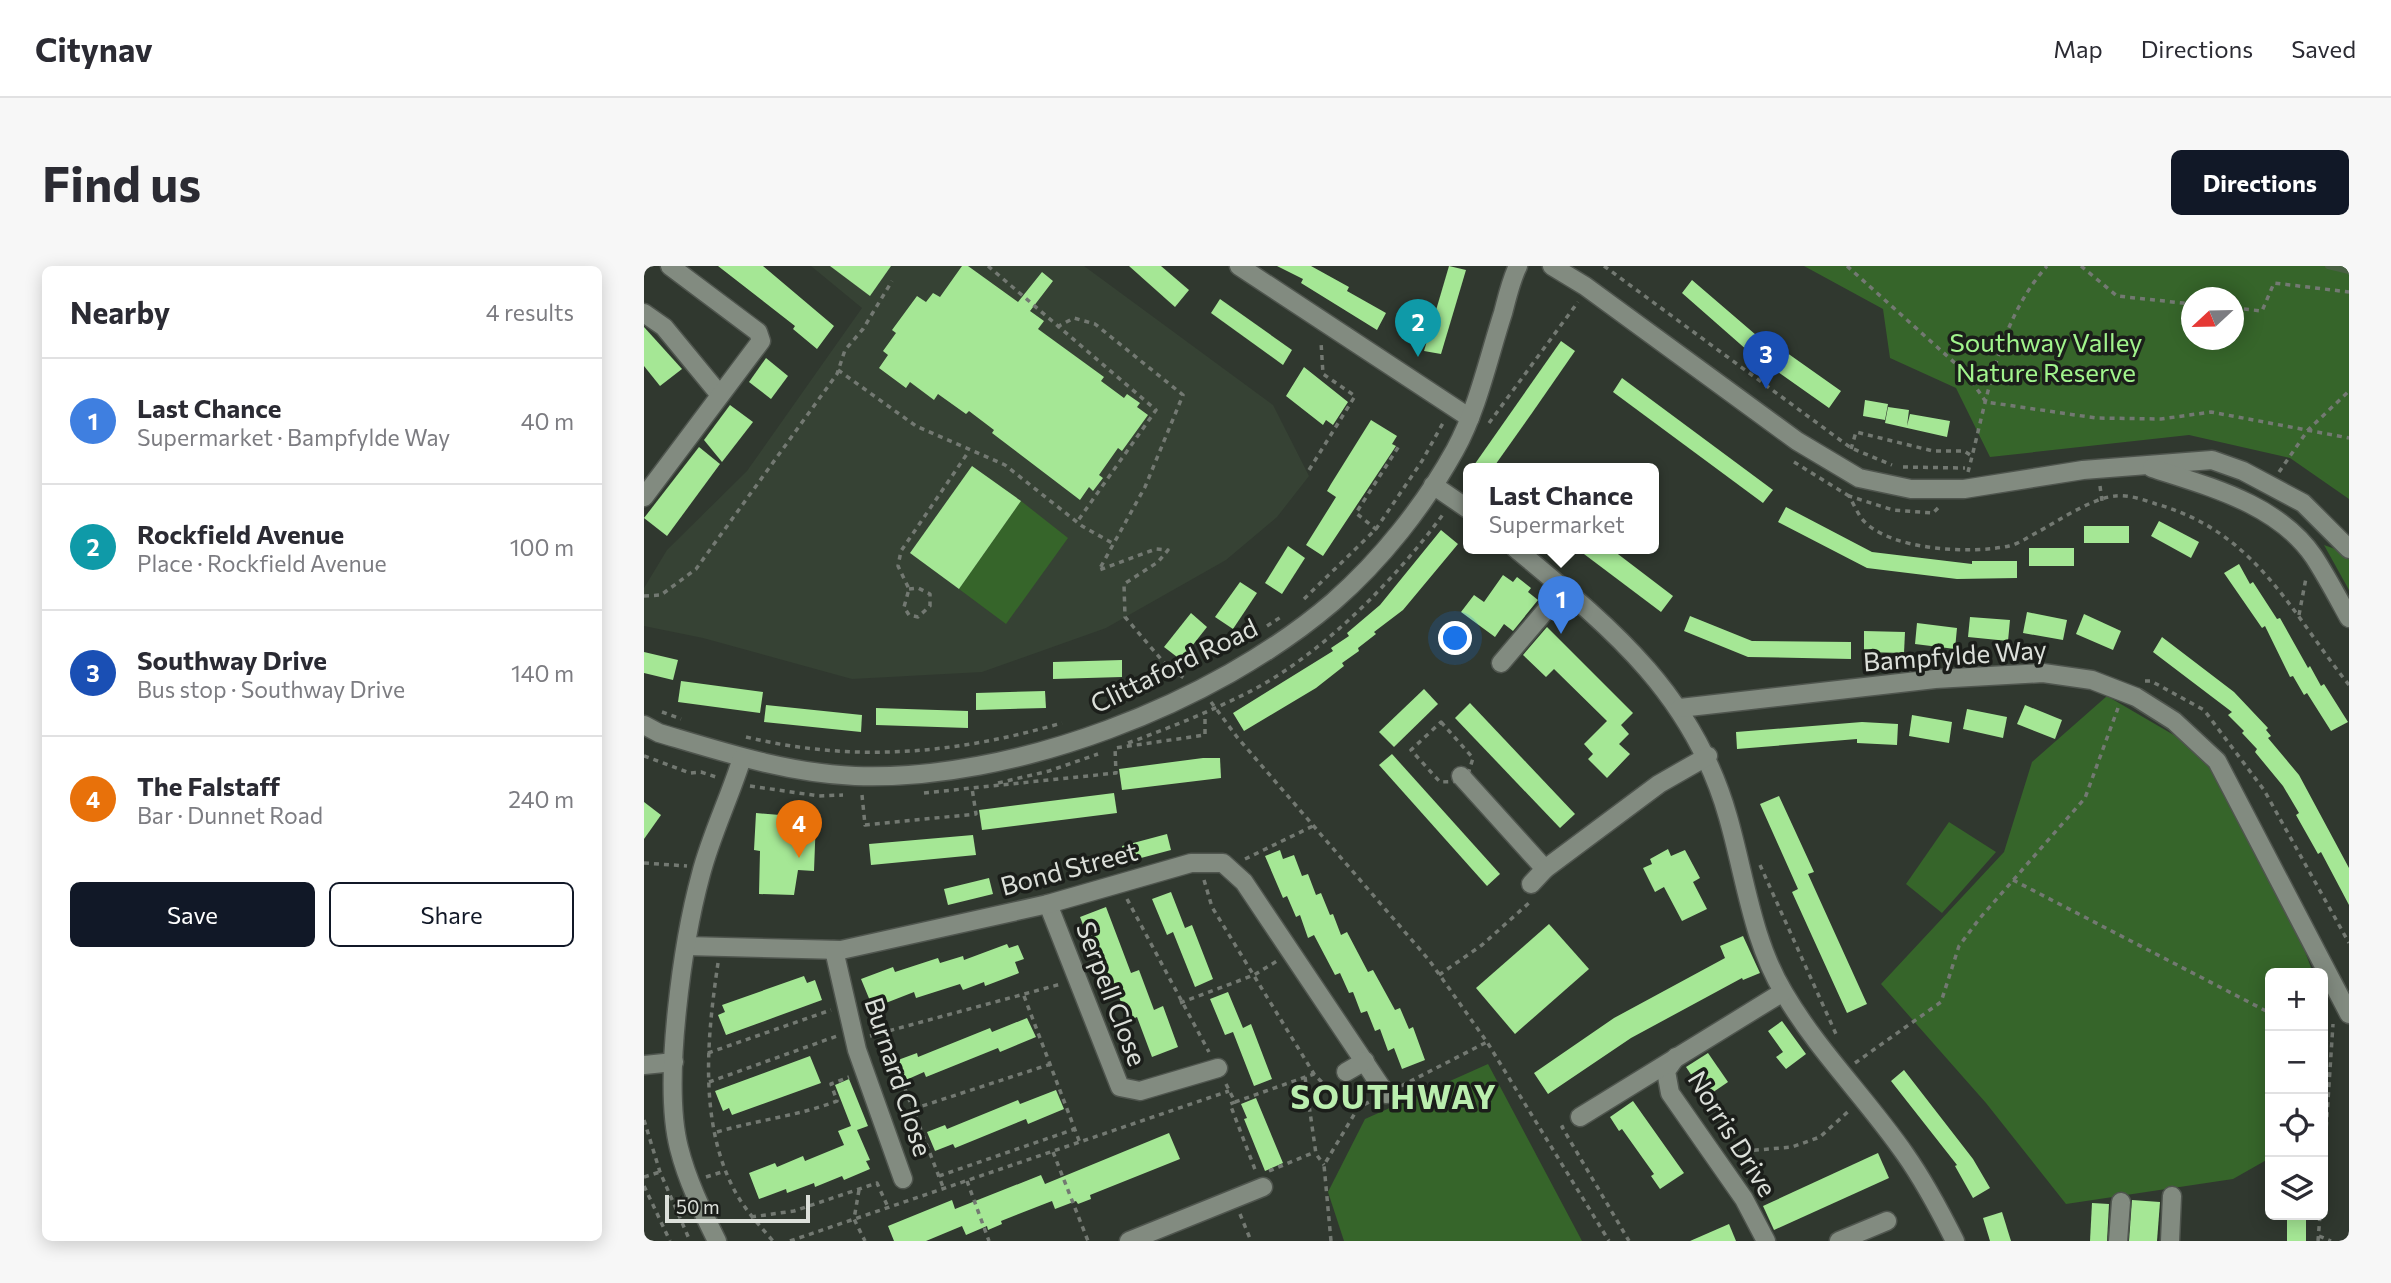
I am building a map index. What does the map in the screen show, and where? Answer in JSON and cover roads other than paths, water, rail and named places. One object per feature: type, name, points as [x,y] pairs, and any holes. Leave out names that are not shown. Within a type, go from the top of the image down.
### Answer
[{"type":"street","points":[[644,496],[761,341],[758,332],[670,266]]},
{"type":"street","points":[[1239,266],[1452,409],[1470,418]]},
{"type":"street","name":"Clittaford Road","points":[[644,725],[659,733],[742,758],[855,776],[963,767],[1016,758],[1073,742],[1136,718],[1199,689],[1280,643],[1334,601],[1391,541],[1433,485],[1470,418],[1518,266]]},
{"type":"street","points":[[1552,266],[1585,286],[1836,466],[1860,478],[1911,489],[1964,489],[2083,470],[2212,460],[2270,485],[2303,503],[2349,549]]},
{"type":"street","points":[[644,313],[664,327],[720,395]]},
{"type":"street","points":[[2145,466],[2221,491],[2273,516],[2314,556],[2349,618]]},
{"type":"street","points":[[1433,485],[1463,506]]},
{"type":"street","points":[[1522,554],[1610,627],[1680,708],[1708,757],[1728,817],[1750,912],[1783,992],[1905,1154],[1955,1241]]},
{"type":"street","points":[[1501,663],[1564,589]]},
{"type":"street","name":"Bampfylde Way","points":[[1680,708],[1936,679],[2043,673],[2092,680],[2124,692],[2174,721],[2217,761],[2341,1018]]},
{"type":"street","points":[[1531,884],[1545,869],[1659,784],[1708,757]]},
{"type":"street","points":[[717,1241],[699,1206],[678,1146],[674,1062],[686,946],[703,867],[742,758]]},
{"type":"street","points":[[1463,778],[1545,869]]},
{"type":"street","name":"Bond Street","points":[[686,946],[834,950],[1048,904],[1198,862],[1223,863],[1244,882],[1365,1061]]},
{"type":"street","name":"Serpell Close","points":[[1048,904],[1119,1087],[1140,1091],[1218,1068]]},
{"type":"street","name":"Burnard Close","points":[[834,950],[853,1035],[902,1179]]},
{"type":"street","name":"Norris Drive","points":[[1580,1117],[1783,992]]},
{"type":"street","name":"Norris Drive","points":[[1677,1056],[1666,1071],[1667,1083],[1744,1199],[1766,1241]]},
{"type":"street","points":[[1346,1072],[1365,1061],[1386,1094]]},
{"type":"street","points":[[644,1065],[674,1062]]},
{"type":"street","points":[[1129,1241],[1263,1187]]},
{"type":"street","points":[[2170,1241],[2172,1196]]},
{"type":"street","points":[[2118,1241],[2120,1202]]},
{"type":"street","points":[[1839,1241],[1887,1221]]},
{"type":"waterway","points":[[2328,266],[2349,271]]},
{"type":"place","name":"Rockfield Avenue","points":[[1418,357]]},
{"type":"place","name":"Southway Drive","points":[[1766,389]]},
{"type":"place","name":"Last Chance","points":[[1561,634]]},
{"type":"place","name":"The Falstaff","points":[[799,858]]},
{"type":"district","name":"SOUTHWAY","points":[[1394,1097]]},
{"type":"park label","name":"Southway Valley Nature Reserve","points":[[2046,358]]}]
